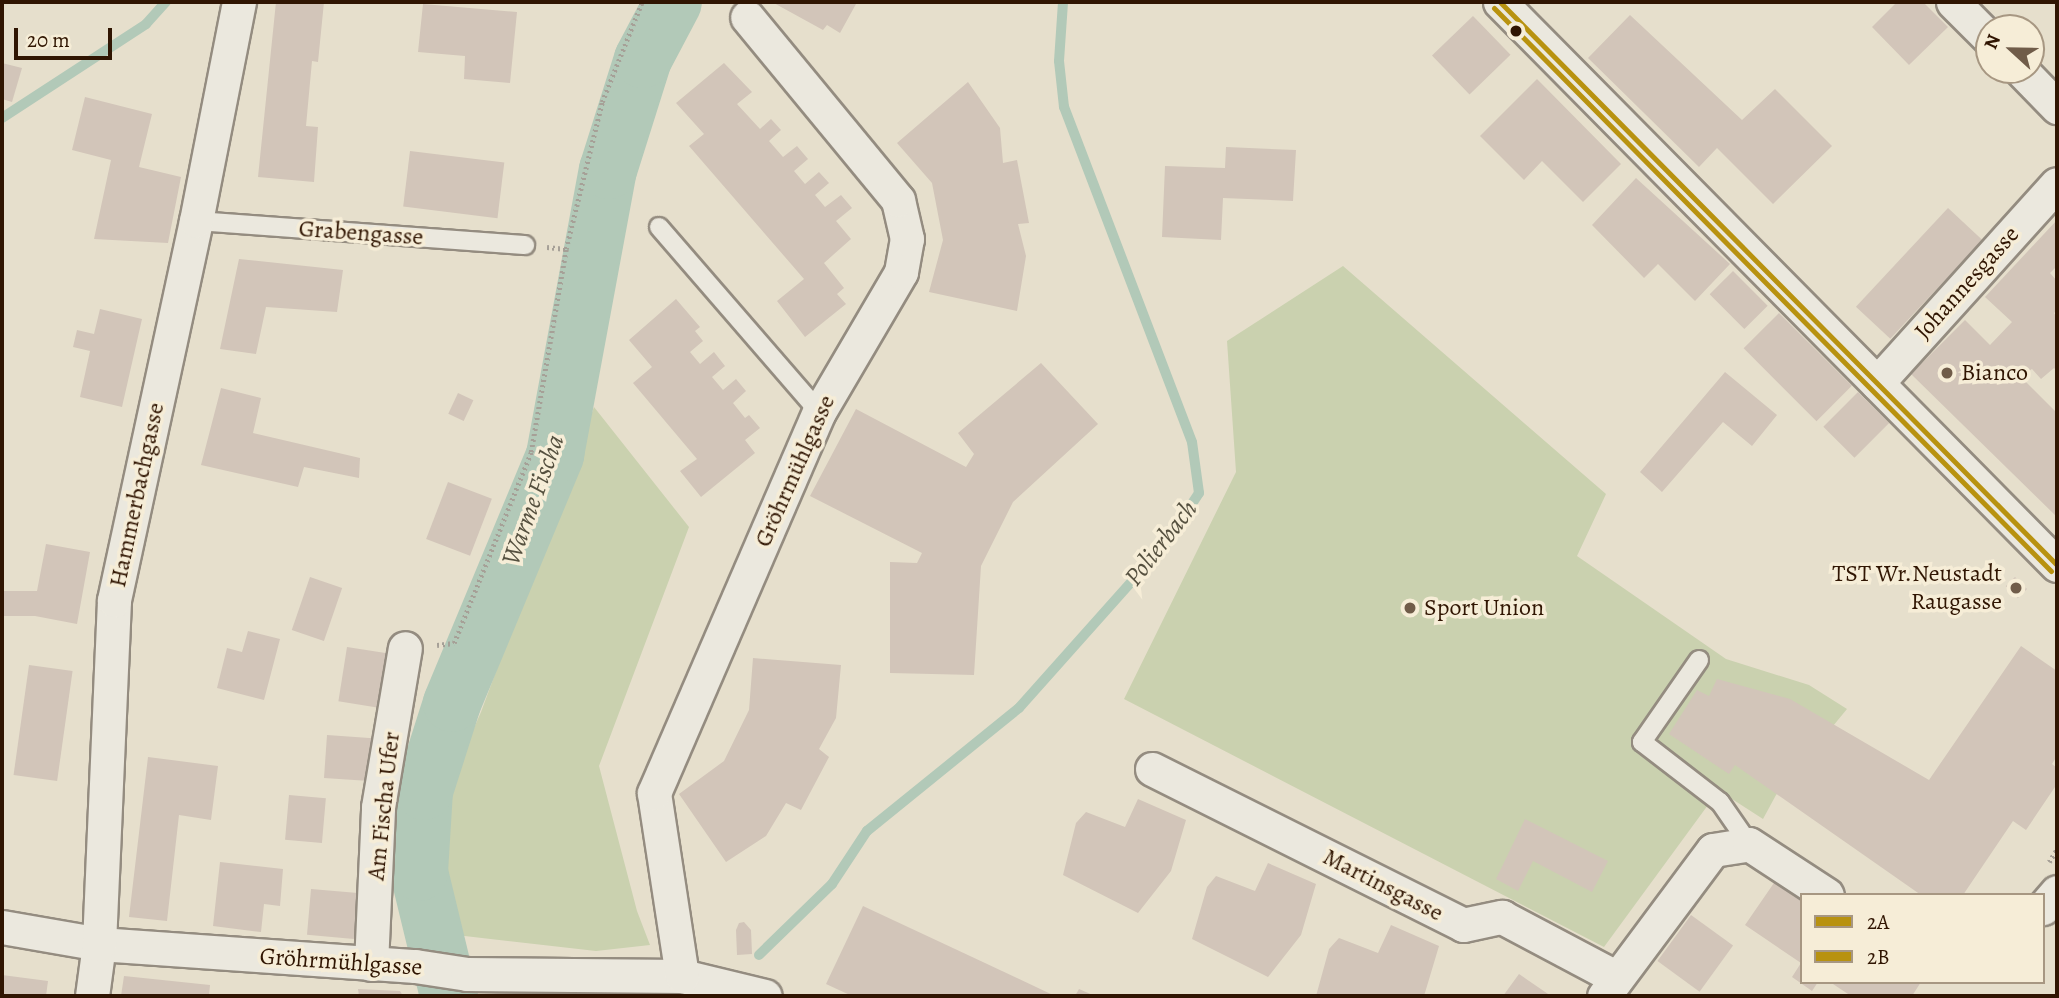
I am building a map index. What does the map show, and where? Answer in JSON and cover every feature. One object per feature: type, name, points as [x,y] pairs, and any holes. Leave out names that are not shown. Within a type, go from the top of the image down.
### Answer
[{"type":"street","name":"Hammerbachgasse","points":[[92,996],[99,944],[114,600],[196,221],[239,2]]},
{"type":"street","points":[[1500,2],[2057,565]]},
{"type":"street","points":[[1953,2],[1975,24]]},
{"type":"street","name":"Gröhrmühlgasse","points":[[682,976],[654,793],[819,412],[901,272],[907,239],[898,200],[747,17]]},
{"type":"street","points":[[2035,84],[2057,107]]},
{"type":"street","name":"Johannesgasse","points":[[1877,383],[2057,184]]},
{"type":"street","name":"Am Fischa Ufer","points":[[371,964],[378,807],[405,648]]},
{"type":"street","name":"Martinsgasse","points":[[1152,769],[1462,925],[1502,917],[1610,987],[1713,850],[1749,844]]},
{"type":"street","points":[[1749,844],[1824,893]]},
{"type":"street","points":[[2045,906],[2057,892]]},
{"type":"street","name":"Gröhrmühlgasse","points":[[2,927],[99,944],[371,964],[419,981],[468,985],[682,976],[765,996]]},
{"type":"lane","name":"Grabengasse","points":[[196,221],[525,245]]},
{"type":"lane","points":[[659,227],[819,412]]},
{"type":"lane","points":[[1699,660],[1642,742],[1720,802],[1749,844]]},
{"type":"path","points":[[405,648],[454,643],[531,452],[566,249],[582,182],[602,102],[642,2]]},
{"type":"green space","name":"Sport Union","points":[[1343,266],[1606,494],[1577,556],[1726,659],[1809,685],[1847,709],[1776,795],[1763,819],[1732,799],[1708,805],[1604,947],[1124,699],[1236,472],[1227,341]]},
{"type":"green space","points":[[594,407],[689,527],[599,766],[637,911],[650,945],[596,951],[456,935],[434,877],[442,801],[481,712]]},
{"type":"building","points":[[276,2],[324,2],[318,62],[312,61],[306,126],[318,127],[314,182],[258,177]]},
{"type":"building","points":[[772,2],[856,4],[840,33],[827,25],[823,30]]},
{"type":"building","points":[[1897,2],[1923,2],[1948,27],[1909,65],[1872,27]]},
{"type":"building","points":[[423,4],[517,12],[510,83],[464,79],[465,56],[418,52]]},
{"type":"building","points":[[1630,15],[1742,120],[1775,89],[1832,146],[1773,204],[1717,148],[1699,167],[1588,58]]},
{"type":"building","points":[[1473,16],[1511,55],[1470,94],[1432,56]]},
{"type":"building","points":[[2,63],[22,68],[12,102],[2,99]]},
{"type":"building","points":[[724,63],[752,92],[737,104],[760,129],[771,119],[781,130],[769,141],[783,157],[797,146],[808,159],[794,171],[805,184],[819,172],[829,183],[815,195],[825,207],[841,195],[852,208],[836,221],[851,239],[824,263],[844,288],[837,294],[846,304],[805,337],[777,301],[804,279],[689,146],[704,134],[676,103]]},
{"type":"building","points":[[1537,79],[1621,164],[1583,202],[1542,161],[1524,180],[1480,136]]},
{"type":"building","points":[[968,82],[1000,128],[1003,163],[1017,160],[1029,223],[1018,224],[1026,256],[1017,311],[929,292],[943,240],[932,183],[897,143]]},
{"type":"building","points":[[85,97],[152,114],[139,167],[181,177],[168,243],[94,239],[111,160],[72,150]]},
{"type":"building","points":[[1226,147],[1296,150],[1293,201],[1223,198],[1221,240],[1162,237],[1165,166],[1225,168]]},
{"type":"building","points":[[410,151],[504,163],[497,218],[403,207]]},
{"type":"building","points":[[1636,178],[1730,264],[1695,301],[1658,264],[1644,278],[1592,225]]},
{"type":"building","points":[[1948,208],[1982,240],[1890,339],[1856,307]]},
{"type":"building","points":[[2057,220],[2057,266],[2050,273],[2057,281],[2057,310],[2054,313],[2057,318],[2057,371],[2054,368],[2041,379],[2032,369],[2020,376],[2057,413],[2057,517],[1911,374],[1965,320],[1990,345],[2012,322],[1985,297]]},
{"type":"building","points":[[239,259],[343,270],[337,312],[266,307],[256,354],[220,349]]},
{"type":"building","points":[[1733,271],[1768,306],[1744,329],[1710,294]]},
{"type":"building","points":[[676,299],[700,327],[695,331],[703,341],[690,352],[700,364],[714,352],[725,366],[712,377],[723,390],[736,379],[746,391],[733,403],[745,418],[749,415],[760,428],[745,440],[755,453],[701,497],[680,471],[697,459],[633,383],[652,367],[629,340]]},
{"type":"building","points":[[100,309],[142,319],[122,407],[80,397],[90,351],[73,347],[77,330],[94,334]]},
{"type":"building","points":[[1779,313],[1852,386],[1816,421],[1744,348]]},
{"type":"building","points":[[1041,363],[1098,424],[1013,502],[981,566],[974,675],[890,673],[890,562],[917,563],[922,553],[810,496],[856,409],[966,467],[974,454],[958,433]]},
{"type":"building","points":[[1725,372],[1777,415],[1752,446],[1723,422],[1662,492],[1640,472]]},
{"type":"building","points":[[221,388],[261,398],[253,433],[360,458],[359,478],[304,467],[298,487],[201,465]]},
{"type":"building","points":[[1858,392],[1889,423],[1854,458],[1823,427]]},
{"type":"building","points":[[458,393],[473,400],[464,421],[448,414]]},
{"type":"building","points":[[448,482],[492,499],[470,556],[426,539]]},
{"type":"building","points":[[46,544],[90,552],[77,624],[35,616],[2,616],[2,591],[37,591]]},
{"type":"building","points":[[310,577],[342,588],[324,641],[292,630]]},
{"type":"building","name":"TST Wr.Neustadt Raugasse","points":[[2015,577],[2027,589],[2018,598],[2006,586]]},
{"type":"building","points":[[248,631],[280,639],[264,700],[217,688],[227,648],[242,652]]},
{"type":"building","points":[[2021,646],[2057,671],[2057,756],[2052,764],[2057,768],[2057,784],[2026,830],[2013,821],[1964,893],[1918,893],[1735,765],[1729,774],[1669,734],[1697,690],[1709,696],[1717,679],[1790,699],[1929,780]]},
{"type":"building","points":[[347,647],[393,654],[385,709],[338,701]]},
{"type":"building","points":[[753,658],[841,665],[836,718],[819,749],[829,757],[801,810],[786,803],[766,836],[726,862],[679,794],[724,761],[749,710]]},
{"type":"building","points":[[29,665],[73,671],[57,781],[14,775]]},
{"type":"building","points":[[327,735],[380,739],[377,782],[324,778]]},
{"type":"building","points":[[148,757],[218,766],[211,820],[179,815],[167,921],[129,917]]},
{"type":"building","points":[[289,795],[326,798],[322,843],[285,840]]},
{"type":"building","points":[[1138,799],[1186,820],[1171,871],[1138,913],[1063,875],[1076,823],[1086,812],[1125,827]]},
{"type":"building","points":[[1525,819],[1608,861],[1592,892],[1533,861],[1518,891],[1496,879]]},
{"type":"building","points":[[220,862],[283,869],[280,906],[264,904],[261,932],[213,926]]},
{"type":"building","points":[[1268,863],[1316,884],[1301,935],[1268,977],[1192,939],[1207,887],[1216,876],[1255,891]]},
{"type":"building","points":[[1776,880],[1800,896],[1800,962],[1745,925]]},
{"type":"building","points":[[311,889],[358,893],[354,939],[307,935]]},
{"type":"building","points":[[863,906],[1055,996],[852,996],[826,984]]},
{"type":"building","points":[[1691,915],[1733,946],[1700,992],[1657,961]]},
{"type":"building","points":[[744,922],[751,930],[752,954],[737,955],[736,930],[739,923]]},
{"type":"building","points":[[1391,925],[1439,946],[1424,996],[1316,996],[1329,949],[1339,938],[1378,953]]},
{"type":"building","points":[[1800,965],[1800,983],[1792,977]]},
{"type":"building","points":[[1519,974],[1551,996],[1503,996]]},
{"type":"building","points":[[2,975],[48,981],[46,996],[2,996]]},
{"type":"building","points":[[124,976],[210,985],[209,996],[121,996]]},
{"type":"building","points":[[1802,984],[1817,984],[1812,991]]},
{"type":"building","points":[[1833,984],[1920,984],[1912,996],[1851,996]]},
{"type":"building","points":[[358,989],[400,991],[403,996],[359,996]]},
{"type":"building","points":[[1079,989],[1095,996],[1075,996]]},
{"type":"waterway","points":[[2,118],[146,24],[166,2]]},
{"type":"waterway","name":"Warme Fischa","points":[[449,996],[419,872],[424,791],[452,703],[555,455],[608,170],[643,59],[673,2]]},
{"type":"waterway","name":"Polierbach","points":[[759,955],[832,884],[867,831],[1019,708],[1166,543],[1199,493],[1192,442],[1064,107],[1059,61],[1063,2]]},
{"type":"transit line","name":"2A","points":[[1500,2],[2057,565]]},
{"type":"transit line","name":"2B","points":[[1494,8],[2051,571]]},
{"type":"place","name":"Bianco","points":[[1947,373]]},
{"type":"place","name":"TST Wr.Neustadt Raugasse","points":[[2016,588]]},
{"type":"place","name":"Sport Union","points":[[1410,608]]}]
